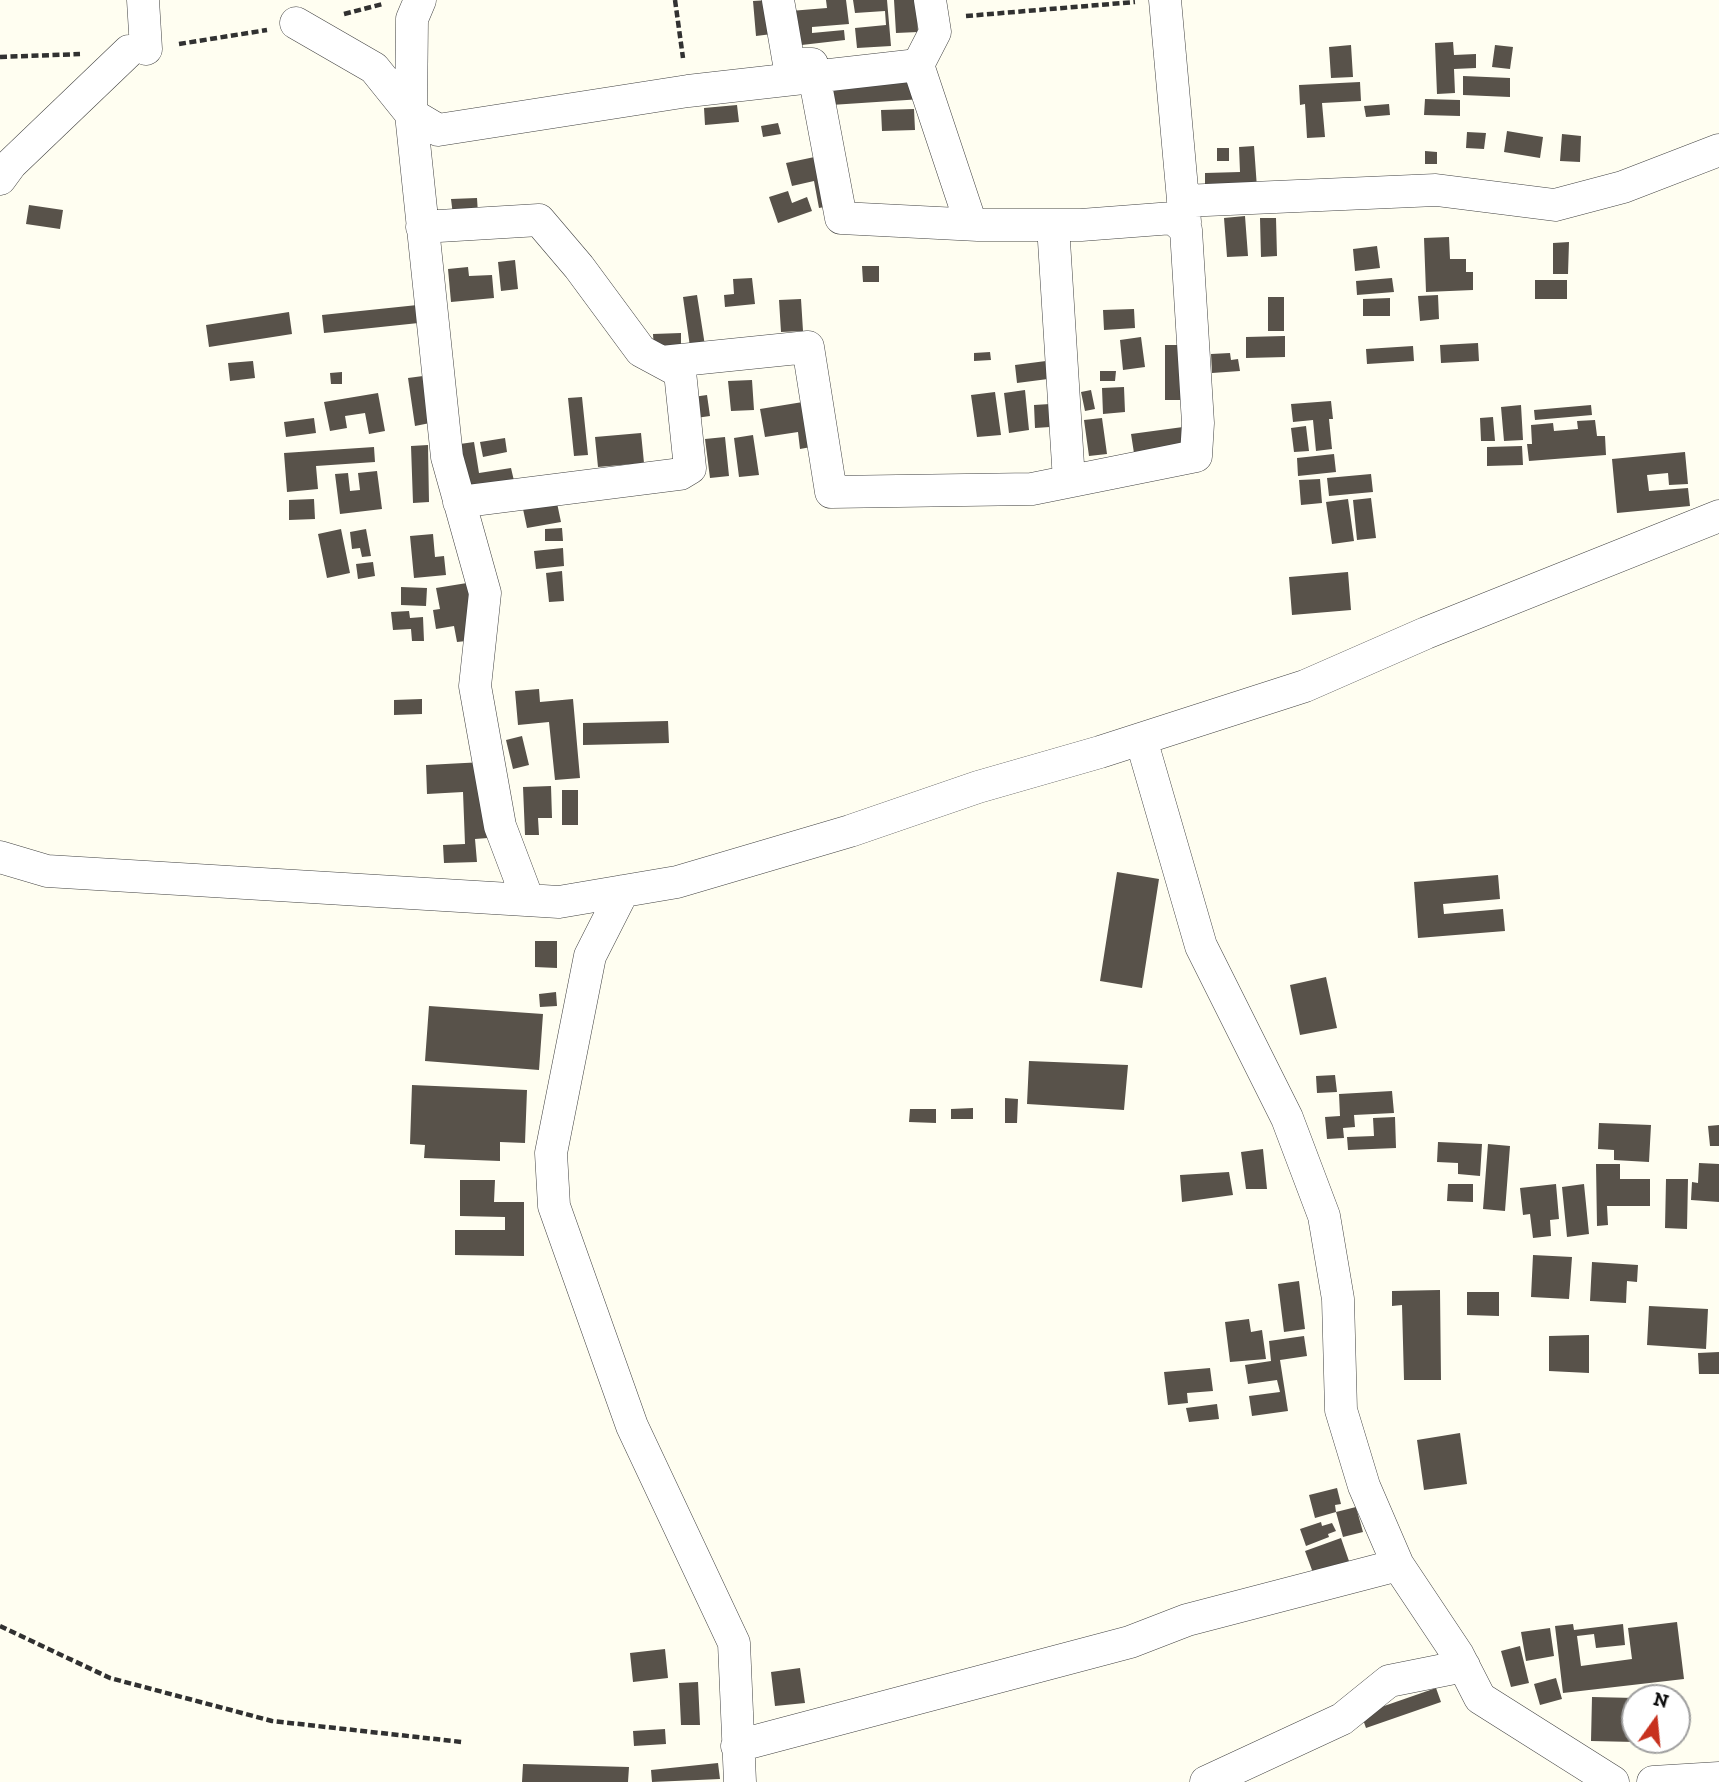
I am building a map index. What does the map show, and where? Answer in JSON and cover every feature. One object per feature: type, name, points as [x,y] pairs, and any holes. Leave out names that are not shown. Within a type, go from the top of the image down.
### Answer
[{"type":"street","points":[[0,179],[11,164],[138,50],[144,0]]},
{"type":"street","points":[[420,0],[412,19],[411,114],[447,457],[485,593],[475,685],[500,826],[528,900]]},
{"type":"street","points":[[778,0],[789,64],[812,64],[841,218],[971,225],[1053,225],[1173,218],[1436,190],[1555,205],[1623,187],[1719,150]]},
{"type":"street","points":[[662,362],[808,347],[831,492],[1032,489],[1196,456],[1198,423],[1184,215],[1156,1]]},
{"type":"street","points":[[932,9],[935,32],[918,65],[971,225]]},
{"type":"street","points":[[296,23],[374,68],[411,114],[438,131],[688,91],[918,65]]},
{"type":"street","points":[[422,227],[539,220],[579,267],[641,351],[680,372],[690,468],[680,474],[459,502]]},
{"type":"street","points":[[1053,225],[1069,481]]},
{"type":"street","points":[[0,857],[47,871],[559,902],[677,882],[850,831],[978,787],[1141,739],[1305,685],[1426,633],[1719,516]]},
{"type":"street","points":[[1141,739],[1201,946],[1287,1118],[1324,1216],[1338,1299],[1341,1410],[1364,1486],[1398,1565],[1464,1666],[1480,1698],[1613,1782]]},
{"type":"street","points":[[623,891],[590,956],[551,1153],[554,1206],[632,1426],[734,1643],[740,1782]]},
{"type":"street","points":[[737,1746],[1130,1642],[1187,1620],[1398,1565]]},
{"type":"street","points":[[1206,1782],[1342,1719],[1389,1681],[1464,1666]]},
{"type":"street","points":[[1653,1782],[1719,1778]]},
{"type":"path","points":[[0,57],[138,50],[229,37],[374,7],[393,0]]},
{"type":"path","points":[[675,0],[688,91]]},
{"type":"path","points":[[932,9],[1156,1]]},
{"type":"path","points":[[0,1626],[110,1678],[272,1721],[462,1742]]},
{"type":"building","points":[[770,0],[772,34],[756,36],[753,1]]},
{"type":"building","points":[[826,0],[846,0],[849,24],[812,27],[812,33],[844,30],[845,40],[793,46],[790,11],[827,8]]},
{"type":"building","points":[[853,0],[887,0],[891,46],[857,48],[855,28],[886,25],[885,11],[855,13]]},
{"type":"building","points":[[894,0],[916,0],[918,32],[896,33]]},
{"type":"building","points":[[1453,42],[1454,55],[1476,54],[1476,68],[1454,69],[1455,93],[1437,94],[1435,43]]},
{"type":"building","points":[[1351,45],[1353,77],[1331,78],[1329,47]]},
{"type":"building","points":[[1495,45],[1513,47],[1510,69],[1492,67]]},
{"type":"building","points":[[1463,76],[1510,78],[1510,97],[1463,95]]},
{"type":"building","points":[[921,81],[922,99],[831,105],[830,87]]},
{"type":"building","points":[[1360,82],[1361,101],[1322,103],[1325,137],[1307,138],[1305,104],[1300,105],[1299,85]]},
{"type":"building","points":[[1425,99],[1460,100],[1460,116],[1424,115]]},
{"type":"building","points":[[1389,104],[1390,115],[1366,117],[1364,106]]},
{"type":"building","points":[[737,105],[739,122],[705,125],[704,108]]},
{"type":"building","points":[[914,109],[915,130],[882,131],[881,110]]},
{"type":"building","points":[[778,123],[781,134],[763,137],[761,126]]},
{"type":"building","points":[[1507,131],[1543,137],[1540,158],[1504,152]]},
{"type":"building","points":[[1467,132],[1486,133],[1484,149],[1466,148]]},
{"type":"building","points":[[1562,134],[1581,136],[1580,162],[1560,161]]},
{"type":"building","points":[[1254,146],[1257,188],[1205,189],[1205,173],[1240,172],[1239,147]]},
{"type":"building","points":[[1217,148],[1229,148],[1229,161],[1217,161]]},
{"type":"building","points":[[1425,151],[1437,152],[1437,164],[1425,164]]},
{"type":"building","points":[[824,155],[835,205],[819,208],[814,181],[792,186],[786,163]]},
{"type":"building","points":[[788,191],[792,203],[807,197],[812,211],[778,223],[769,197]]},
{"type":"building","points":[[477,198],[478,214],[453,215],[451,199]]},
{"type":"building","points":[[29,205],[63,210],[60,229],[26,224]]},
{"type":"building","points":[[1245,216],[1248,256],[1227,257],[1224,218]]},
{"type":"building","points":[[1260,218],[1276,218],[1277,256],[1261,257]]},
{"type":"building","points":[[1449,237],[1450,259],[1466,259],[1466,272],[1473,272],[1473,290],[1426,292],[1424,238]]},
{"type":"building","points":[[1569,242],[1568,274],[1553,274],[1553,243]]},
{"type":"building","points":[[1377,246],[1380,268],[1355,271],[1353,249]]},
{"type":"building","points":[[515,260],[518,289],[501,291],[498,262]]},
{"type":"building","points":[[862,266],[879,266],[879,282],[863,282]]},
{"type":"building","points":[[468,267],[469,276],[492,275],[494,298],[451,302],[448,269]]},
{"type":"building","points":[[752,278],[755,304],[725,307],[724,295],[734,294],[733,279]]},
{"type":"building","points":[[1392,278],[1394,292],[1357,295],[1356,281]]},
{"type":"building","points":[[1535,280],[1567,280],[1567,299],[1535,299]]},
{"type":"building","points":[[697,295],[706,352],[691,354],[683,297]]},
{"type":"building","points":[[1438,295],[1439,319],[1420,321],[1418,296]]},
{"type":"building","points":[[1268,297],[1284,297],[1284,331],[1268,331]]},
{"type":"building","points":[[1390,298],[1390,316],[1363,316],[1363,299]]},
{"type":"building","points":[[801,299],[803,331],[781,332],[779,300]]},
{"type":"building","points":[[427,304],[428,322],[324,333],[322,315]]},
{"type":"building","points":[[1134,309],[1135,328],[1104,330],[1103,310]]},
{"type":"building","points":[[289,312],[292,334],[209,347],[206,325]]},
{"type":"building","points":[[681,333],[681,349],[654,350],[653,334]]},
{"type":"building","points":[[1285,336],[1285,357],[1246,358],[1246,337]]},
{"type":"building","points":[[1141,337],[1145,367],[1123,370],[1120,340]]},
{"type":"building","points":[[1478,343],[1479,361],[1441,363],[1440,345]]},
{"type":"building","points":[[1165,345],[1183,345],[1184,400],[1165,400]]},
{"type":"building","points":[[1413,346],[1414,361],[1367,364],[1366,349]]},
{"type":"building","points":[[990,352],[991,360],[974,361],[974,353]]},
{"type":"building","points":[[1230,353],[1231,360],[1238,359],[1240,371],[1212,373],[1211,354]]},
{"type":"building","points":[[253,361],[255,378],[230,381],[228,363]]},
{"type":"building","points":[[1046,361],[1048,379],[1017,383],[1015,365]]},
{"type":"building","points":[[1100,371],[1116,371],[1115,381],[1100,381]]},
{"type":"building","points":[[342,372],[342,384],[331,384],[330,373]]},
{"type":"building","points":[[423,376],[430,423],[415,426],[408,378]]},
{"type":"building","points":[[752,380],[754,410],[731,411],[728,381]]},
{"type":"building","points":[[1124,387],[1125,412],[1103,414],[1102,388]]},
{"type":"building","points":[[1025,390],[1029,430],[1009,433],[1004,393]]},
{"type":"building","points":[[1091,390],[1095,409],[1085,411],[1081,392]]},
{"type":"building","points":[[995,392],[1001,435],[977,437],[971,395]]},
{"type":"building","points":[[378,393],[385,431],[369,434],[365,413],[345,416],[347,428],[330,431],[324,402]]},
{"type":"building","points":[[707,395],[710,416],[696,418],[693,397]]},
{"type":"building","points":[[582,397],[588,455],[574,456],[568,398]]},
{"type":"building","points":[[815,400],[822,445],[800,449],[798,432],[765,437],[760,409]]},
{"type":"building","points":[[1331,401],[1333,419],[1329,419],[1332,449],[1316,451],[1313,420],[1293,422],[1291,404]]},
{"type":"building","points":[[1050,404],[1050,427],[1035,428],[1034,405]]},
{"type":"building","points":[[1521,405],[1523,440],[1504,441],[1501,407]]},
{"type":"building","points":[[1591,405],[1592,415],[1535,420],[1534,410]]},
{"type":"building","points":[[1493,417],[1495,441],[1481,441],[1480,418]]},
{"type":"building","points":[[314,418],[316,433],[286,437],[284,422]]},
{"type":"building","points":[[1102,418],[1107,454],[1089,456],[1084,420]]},
{"type":"building","points":[[1595,420],[1597,436],[1605,436],[1606,455],[1529,461],[1527,444],[1532,444],[1531,425],[1553,423],[1554,431],[1578,429],[1577,421]]},
{"type":"building","points":[[1306,426],[1309,451],[1294,452],[1291,428]]},
{"type":"building","points":[[1183,427],[1186,447],[1134,453],[1131,434]]},
{"type":"building","points":[[641,433],[644,463],[598,467],[595,437]]},
{"type":"building","points":[[753,435],[759,475],[739,477],[734,438]]},
{"type":"building","points":[[725,437],[729,476],[710,478],[705,439]]},
{"type":"building","points":[[505,438],[507,452],[483,457],[480,442]]},
{"type":"building","points":[[474,442],[479,473],[511,468],[515,485],[460,493],[453,445]]},
{"type":"building","points":[[428,445],[429,502],[413,503],[411,446]]},
{"type":"building","points":[[1522,446],[1523,465],[1487,466],[1487,447]]},
{"type":"building","points":[[374,447],[375,462],[316,466],[318,489],[287,492],[284,453]]},
{"type":"building","points":[[1685,452],[1688,484],[1669,485],[1668,473],[1647,475],[1649,491],[1688,488],[1690,506],[1617,513],[1612,459]]},
{"type":"building","points":[[1334,454],[1336,472],[1298,476],[1297,458]]},
{"type":"building","points":[[377,471],[382,509],[340,514],[335,474],[348,473],[350,491],[360,490],[358,473]]},
{"type":"building","points":[[1371,474],[1373,492],[1329,496],[1327,478]]},
{"type":"building","points":[[1320,479],[1322,503],[1301,505],[1299,480]]},
{"type":"building","points":[[1371,498],[1376,538],[1357,540],[1353,500]]},
{"type":"building","points":[[314,499],[315,519],[289,520],[289,500]]},
{"type":"building","points":[[1348,499],[1354,541],[1332,544],[1326,502]]},
{"type":"building","points":[[557,503],[561,522],[527,528],[523,509]]},
{"type":"building","points":[[562,528],[563,541],[545,541],[545,529]]},
{"type":"building","points":[[341,529],[350,573],[327,578],[318,534]]},
{"type":"building","points":[[366,529],[371,556],[362,557],[360,548],[352,549],[350,532]]},
{"type":"building","points":[[433,534],[435,557],[444,556],[446,575],[414,578],[410,536]]},
{"type":"building","points":[[563,548],[564,566],[536,569],[534,551]]},
{"type":"building","points":[[373,562],[375,576],[358,579],[356,564]]},
{"type":"building","points":[[562,571],[564,601],[549,602],[546,573]]},
{"type":"building","points":[[1348,572],[1351,610],[1292,615],[1289,577]]},
{"type":"building","points":[[467,583],[476,640],[457,642],[454,626],[436,629],[433,610],[440,609],[436,588]]},
{"type":"building","points":[[401,587],[427,588],[426,606],[401,605]]},
{"type":"building","points":[[409,611],[410,618],[423,617],[424,641],[412,641],[411,629],[393,630],[391,612]]},
{"type":"building","points":[[539,689],[540,702],[573,699],[580,778],[555,780],[549,722],[518,725],[515,691]]},
{"type":"building","points":[[422,699],[422,714],[394,715],[394,700]]},
{"type":"building","points":[[668,721],[669,743],[583,745],[583,723]]},
{"type":"building","points":[[522,736],[529,765],[513,769],[506,740]]},
{"type":"building","points":[[484,762],[488,838],[475,839],[477,862],[444,863],[443,845],[465,844],[463,792],[427,794],[426,765]]},
{"type":"building","points":[[551,786],[552,818],[538,818],[539,835],[525,835],[523,787]]},
{"type":"building","points":[[562,790],[578,790],[578,825],[562,825]]},
{"type":"building","points":[[1117,872],[1159,879],[1142,988],[1100,981]]},
{"type":"building","points":[[1498,875],[1500,899],[1443,904],[1444,914],[1503,909],[1505,931],[1418,938],[1414,882]]},
{"type":"building","points":[[535,941],[557,941],[557,968],[535,967]]},
{"type":"building","points":[[1326,977],[1337,1028],[1300,1035],[1290,985]]},
{"type":"building","points":[[556,992],[557,1006],[540,1007],[539,994]]},
{"type":"building","points":[[429,1006],[543,1014],[539,1070],[425,1061]]},
{"type":"building","points":[[1029,1061],[1128,1065],[1124,1110],[1027,1104]]},
{"type":"building","points":[[1335,1075],[1337,1092],[1317,1093],[1316,1076]]},
{"type":"building","points":[[412,1085],[527,1090],[525,1143],[500,1142],[500,1161],[424,1158],[425,1145],[410,1144]]},
{"type":"building","points":[[1392,1091],[1394,1113],[1354,1115],[1355,1127],[1343,1128],[1344,1138],[1327,1139],[1325,1117],[1340,1116],[1339,1094]]},
{"type":"building","points":[[1005,1098],[1018,1099],[1017,1123],[1005,1123]]},
{"type":"building","points":[[973,1108],[973,1119],[951,1119],[951,1109]]},
{"type":"building","points":[[910,1109],[936,1109],[936,1123],[909,1122]]},
{"type":"building","points":[[1395,1117],[1396,1148],[1348,1150],[1347,1137],[1374,1136],[1373,1118]]},
{"type":"building","points":[[1599,1123],[1651,1125],[1649,1162],[1614,1160],[1614,1150],[1598,1149]]},
{"type":"building","points":[[1719,1125],[1719,1146],[1710,1146],[1708,1126]]},
{"type":"building","points":[[1438,1142],[1482,1144],[1480,1176],[1458,1174],[1458,1163],[1437,1162]]},
{"type":"building","points":[[1488,1144],[1510,1146],[1505,1211],[1483,1209]]},
{"type":"building","points":[[1263,1149],[1267,1189],[1246,1189],[1241,1152]]},
{"type":"building","points":[[1699,1163],[1719,1164],[1719,1202],[1691,1200],[1692,1182],[1698,1183]]},
{"type":"building","points":[[1596,1164],[1620,1164],[1620,1179],[1650,1179],[1650,1206],[1607,1206],[1608,1225],[1597,1226]]},
{"type":"building","points":[[1229,1172],[1233,1195],[1182,1202],[1180,1175]]},
{"type":"building","points":[[1666,1179],[1688,1179],[1687,1229],[1665,1228]]},
{"type":"building","points":[[460,1180],[495,1180],[494,1202],[524,1202],[524,1256],[455,1255],[455,1230],[505,1230],[505,1217],[460,1216]]},
{"type":"building","points":[[1448,1184],[1473,1184],[1473,1202],[1447,1201]]},
{"type":"building","points":[[1556,1184],[1559,1219],[1550,1220],[1551,1236],[1533,1238],[1530,1214],[1523,1215],[1520,1188]]},
{"type":"building","points":[[1584,1184],[1589,1234],[1567,1237],[1562,1187]]},
{"type":"building","points":[[1533,1255],[1572,1257],[1569,1299],[1531,1297]]},
{"type":"building","points":[[1592,1262],[1638,1265],[1637,1282],[1627,1281],[1626,1303],[1590,1301]]},
{"type":"building","points":[[1299,1281],[1305,1329],[1284,1332],[1278,1284]]},
{"type":"building","points":[[1440,1290],[1441,1380],[1404,1380],[1402,1305],[1392,1306],[1392,1291]]},
{"type":"building","points":[[1467,1292],[1499,1292],[1499,1316],[1467,1315]]},
{"type":"building","points":[[1649,1306],[1708,1309],[1706,1349],[1647,1345]]},
{"type":"building","points":[[1249,1319],[1251,1332],[1262,1330],[1266,1359],[1230,1362],[1225,1322]]},
{"type":"building","points":[[1589,1335],[1589,1373],[1549,1371],[1549,1336]]},
{"type":"building","points":[[1304,1336],[1307,1356],[1280,1360],[1288,1411],[1252,1416],[1249,1396],[1280,1392],[1277,1380],[1248,1384],[1245,1365],[1271,1361],[1269,1341]]},
{"type":"building","points":[[1719,1352],[1719,1374],[1699,1374],[1698,1353]]},
{"type":"building","points":[[1210,1368],[1213,1391],[1187,1393],[1188,1403],[1168,1405],[1164,1372]]},
{"type":"building","points":[[1217,1404],[1219,1419],[1189,1422],[1186,1408]]},
{"type":"building","points":[[1460,1433],[1467,1484],[1424,1490],[1417,1440]]},
{"type":"building","points":[[1337,1488],[1341,1504],[1335,1505],[1336,1512],[1315,1518],[1309,1495]]},
{"type":"building","points":[[1356,1507],[1363,1532],[1343,1537],[1336,1512]]},
{"type":"building","points":[[1321,1522],[1322,1526],[1332,1523],[1336,1531],[1328,1534],[1329,1537],[1306,1546],[1300,1529]]},
{"type":"building","points":[[1341,1538],[1350,1564],[1316,1581],[1305,1551]]},
{"type":"building","points":[[1677,1622],[1684,1679],[1621,1684],[1621,1686],[1563,1693],[1555,1626],[1573,1624],[1574,1630],[1623,1624],[1625,1645],[1596,1648],[1594,1634],[1577,1636],[1581,1666],[1632,1659],[1628,1628]]},
{"type":"building","points":[[1550,1628],[1554,1656],[1526,1661],[1521,1632]]},
{"type":"building","points":[[1520,1646],[1529,1683],[1511,1687],[1501,1651]]},
{"type":"building","points":[[665,1649],[668,1678],[633,1682],[630,1653]]},
{"type":"building","points":[[800,1668],[805,1703],[775,1706],[771,1672]]},
{"type":"building","points":[[1556,1678],[1562,1699],[1540,1705],[1534,1684]]},
{"type":"building","points":[[698,1682],[700,1725],[681,1725],[679,1683]]},
{"type":"building","points":[[1436,1688],[1441,1702],[1366,1728],[1361,1714]]},
{"type":"building","points":[[1592,1697],[1621,1698],[1621,1742],[1591,1741]]},
{"type":"building","points":[[665,1729],[666,1744],[634,1746],[633,1731]]},
{"type":"building","points":[[718,1763],[720,1779],[652,1782],[651,1770]]},
{"type":"building","points":[[523,1764],[629,1767],[628,1782],[522,1782]]}]
